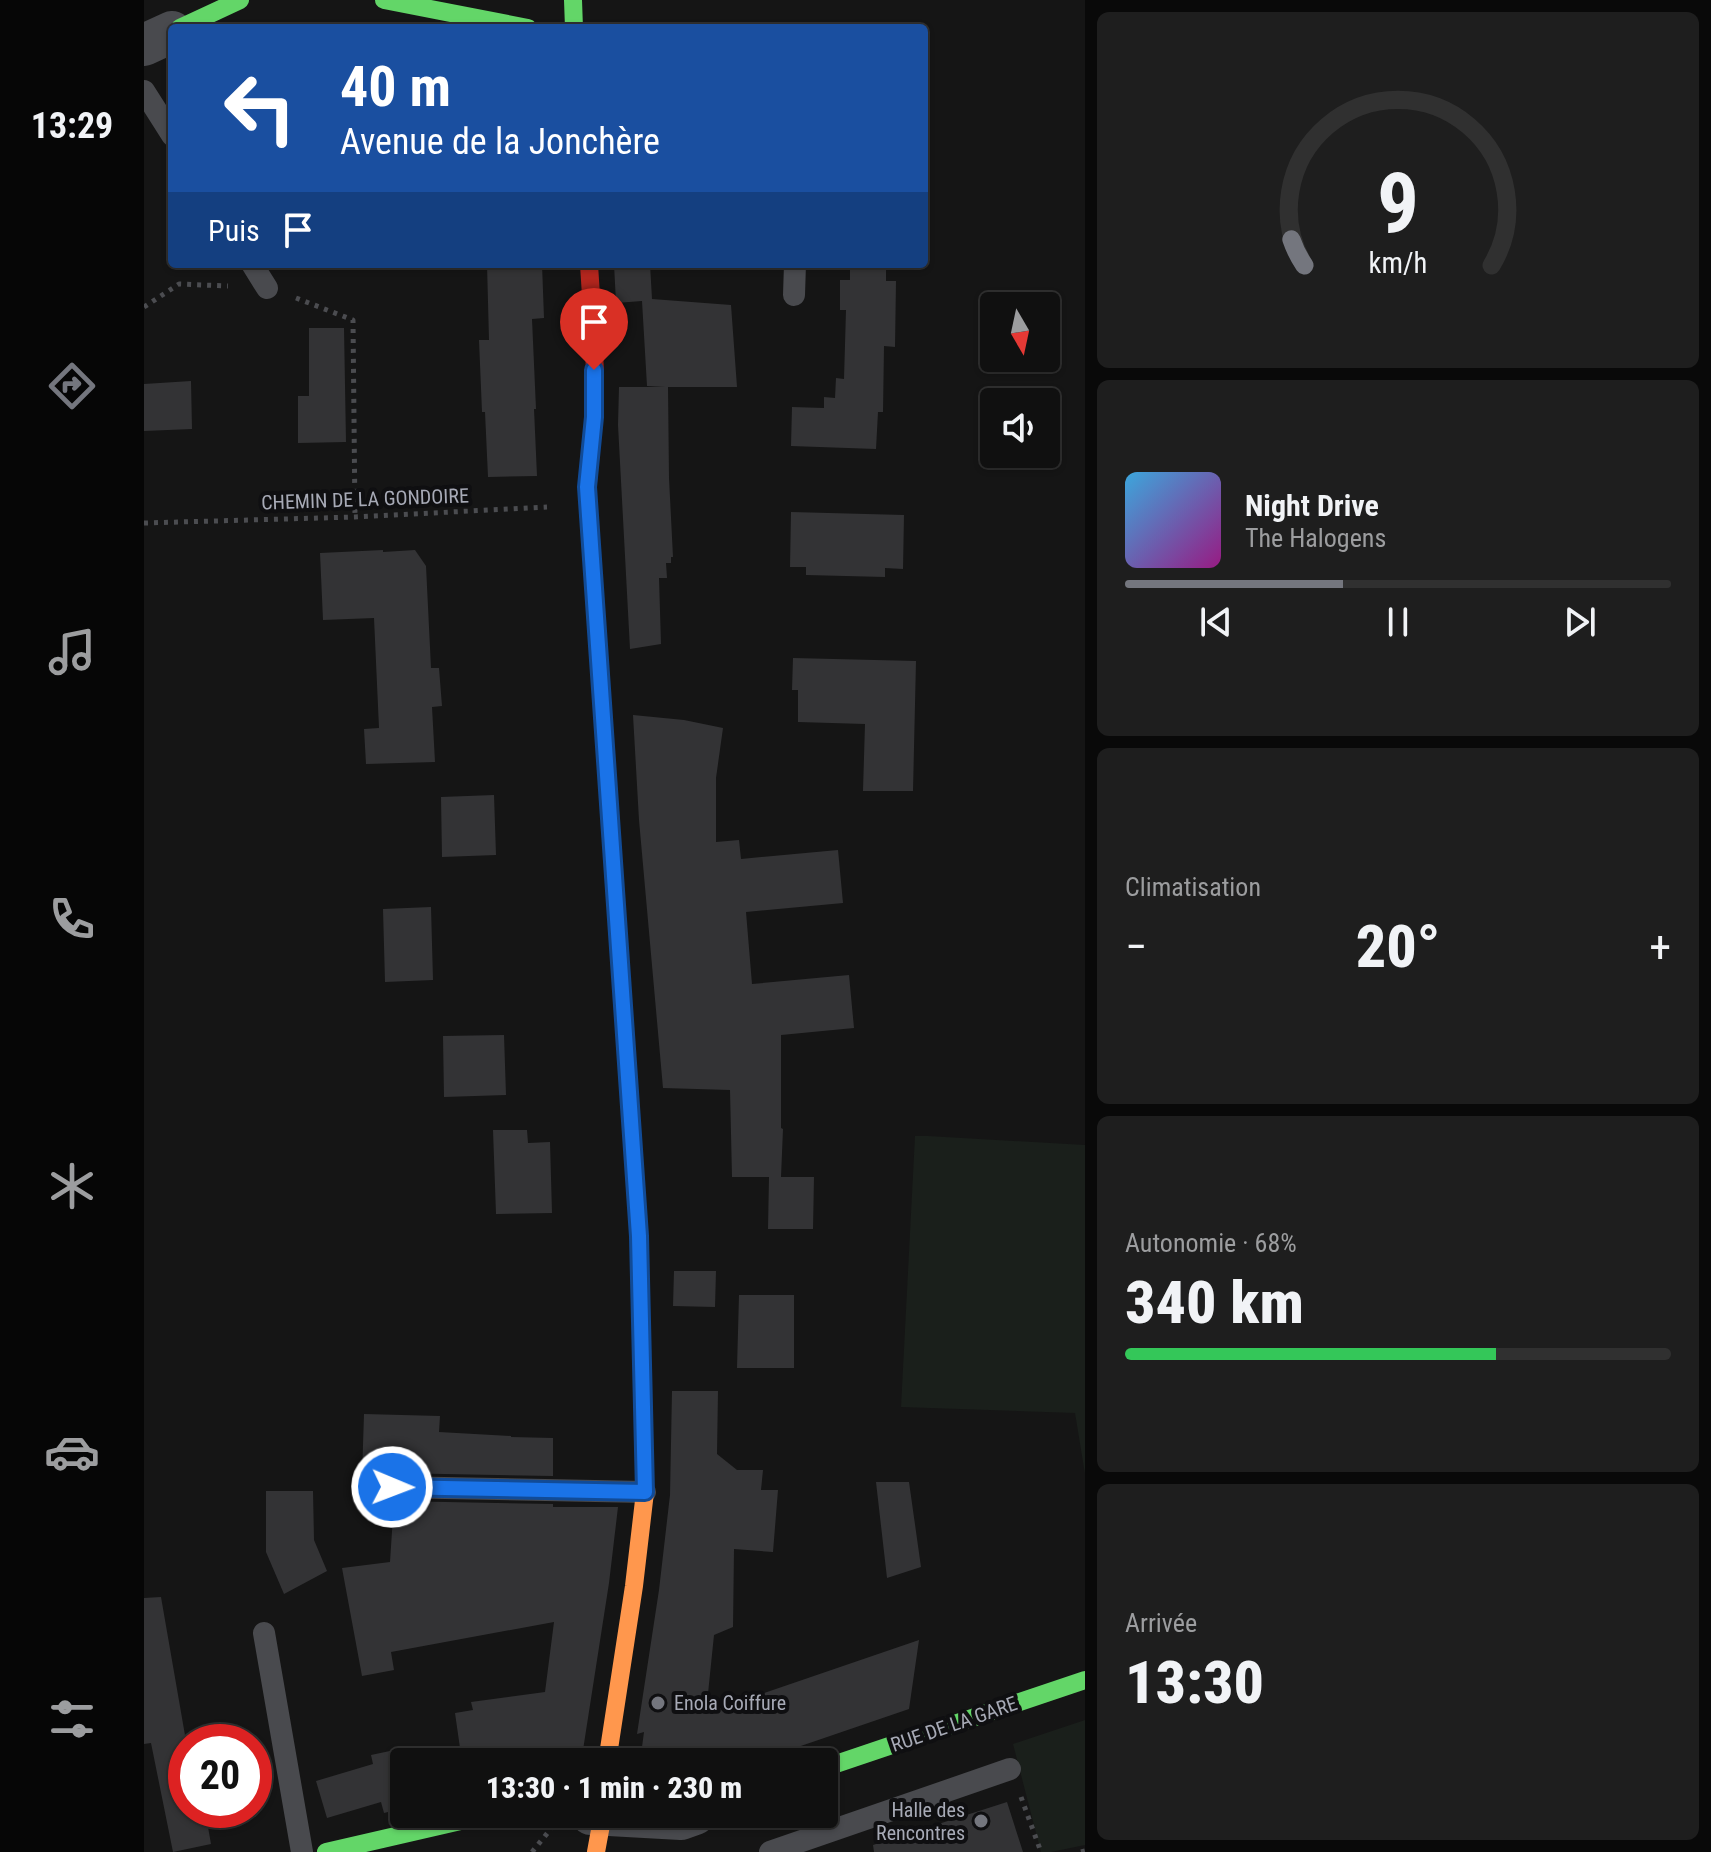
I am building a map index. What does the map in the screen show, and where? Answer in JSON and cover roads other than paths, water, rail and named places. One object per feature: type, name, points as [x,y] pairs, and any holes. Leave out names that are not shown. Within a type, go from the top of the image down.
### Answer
[{"type":"main road","points":[[189,24],[240,0]]},
{"type":"main road","points":[[384,0],[507,24]]},
{"type":"main road","points":[[573,0],[574,24]]},
{"type":"main road","points":[[589,268],[594,417],[587,487],[639,1236],[645,1492],[609,1748]]},
{"type":"main road","name":"RUE DE LA GARE","points":[[838,1763],[1085,1680]]},
{"type":"main road","points":[[326,1852],[430,1828]]},
{"type":"main road","points":[[596,1852],[600,1828]]},
{"type":"street","points":[[144,45],[168,34]]},
{"type":"lane","points":[[144,91],[168,129]]},
{"type":"lane","points":[[254,268],[267,288]]},
{"type":"lane","points":[[794,295],[795,268]]},
{"type":"lane","points":[[392,1487],[645,1492]]},
{"type":"lane","points":[[264,1633],[302,1852]]},
{"type":"lane","points":[[770,1852],[1010,1769]]},
{"type":"place","name":"Enola Coiffure","points":[[658,1703]]},
{"type":"place","name":"Halle des Rencontres","points":[[981,1821]]}]
